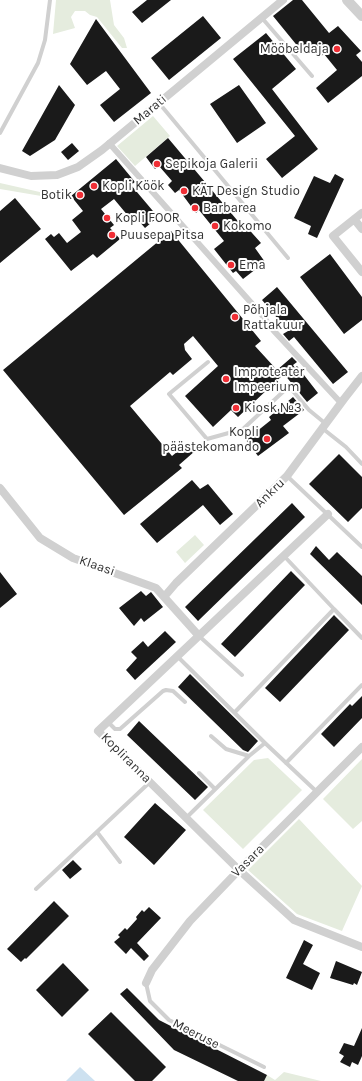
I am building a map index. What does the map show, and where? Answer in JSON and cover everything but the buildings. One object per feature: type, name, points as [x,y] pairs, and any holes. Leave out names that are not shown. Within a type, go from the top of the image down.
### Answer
[{"type":"street","name":"Marati","points":[[0,168],[31,176],[57,175],[78,167],[109,144],[283,0]]},
{"type":"street","points":[[347,0],[362,16]]},
{"type":"street","points":[[109,144],[262,315],[274,331],[340,403]]},
{"type":"street","points":[[362,213],[333,236],[362,272]]},
{"type":"street","points":[[354,220],[362,229]]},
{"type":"street","name":"Ankru","points":[[164,597],[176,583],[287,476],[340,403],[362,376]]},
{"type":"street","name":"Klaasi","points":[[0,488],[40,538],[73,558],[156,588],[199,636]]},
{"type":"street","name":"Kopliranna","points":[[328,514],[98,731],[239,870],[294,920],[362,947]]},
{"type":"street","name":"Vasara","points":[[146,984],[152,970],[190,921],[362,747]]},
{"type":"lane","points":[[0,133],[38,63],[45,40],[50,0]]},
{"type":"lane","points":[[262,17],[312,76]]},
{"type":"lane","points":[[159,103],[288,258]]},
{"type":"lane","points":[[208,362],[169,394],[208,439],[243,429],[285,390],[292,390],[324,426],[346,446],[362,464]]},
{"type":"lane","points":[[287,476],[362,547]]},
{"type":"lane","points":[[284,556],[362,638]]},
{"type":"lane","points":[[235,712],[334,609]]},
{"type":"lane","points":[[199,636],[242,675]]},
{"type":"lane","points":[[177,656],[317,792]]},
{"type":"lane","points":[[286,763],[362,685]]},
{"type":"lane","points":[[108,722],[115,729],[120,729],[166,690],[173,691],[185,702]]},
{"type":"lane","points":[[211,736],[226,749],[249,756]]},
{"type":"lane","points":[[186,818],[249,756],[265,743]]},
{"type":"lane","points":[[199,773],[215,789]]},
{"type":"lane","points":[[36,889],[150,782]]},
{"type":"lane","points":[[97,832],[120,862]]},
{"type":"lane","name":"Meeruse","points":[[146,984],[150,1001],[169,1020],[264,1067]]},
{"type":"shaded area","points":[[56,0],[110,0],[114,25],[124,38],[127,48],[122,48],[97,17],[90,15],[85,11],[75,11],[71,17],[75,28],[53,34]]},
{"type":"shaded area","points":[[153,116],[170,136],[135,166],[117,146]]},
{"type":"shaded area","points":[[0,183],[53,195],[53,198],[0,189]]},
{"type":"shaded area","points":[[195,535],[204,545],[185,563],[176,552]]},
{"type":"shaded area","points":[[268,758],[302,790],[243,849],[203,810],[254,760]]},
{"type":"shaded area","points":[[362,759],[362,821],[353,829],[323,799]]},
{"type":"shaded area","points":[[299,819],[362,886],[342,931],[297,914],[248,870]]},
{"type":"shaded area","points":[[284,1072],[321,1081],[264,1081],[267,1075],[275,1080]]},
{"type":"water","points":[[80,1067],[95,1081],[66,1081]]},
{"type":"place","name":"Mööbeldaja","points":[[337,49]]},
{"type":"place","name":"Sepikoja Galerii","points":[[157,164]]},
{"type":"place","name":"Kopli Köök","points":[[94,186]]},
{"type":"place","name":"KÄT Design Studio","points":[[184,191]]},
{"type":"place","name":"Botik","points":[[80,195]]},
{"type":"place","name":"Barbarea","points":[[195,208]]},
{"type":"place","name":"Kopli FOOR","points":[[107,218]]},
{"type":"place","name":"Kokomo","points":[[215,226]]},
{"type":"place","name":"Puusepa Pitsa","points":[[112,235]]},
{"type":"place","name":"Ema","points":[[231,265]]},
{"type":"place","name":"Põhjala Rattakuur","points":[[235,317]]},
{"type":"place","name":"Improteater Impeerium","points":[[226,379]]},
{"type":"place","name":"Kiosk №3","points":[[236,408]]},
{"type":"place","name":"Kopli päästekomando","points":[[267,439]]}]
